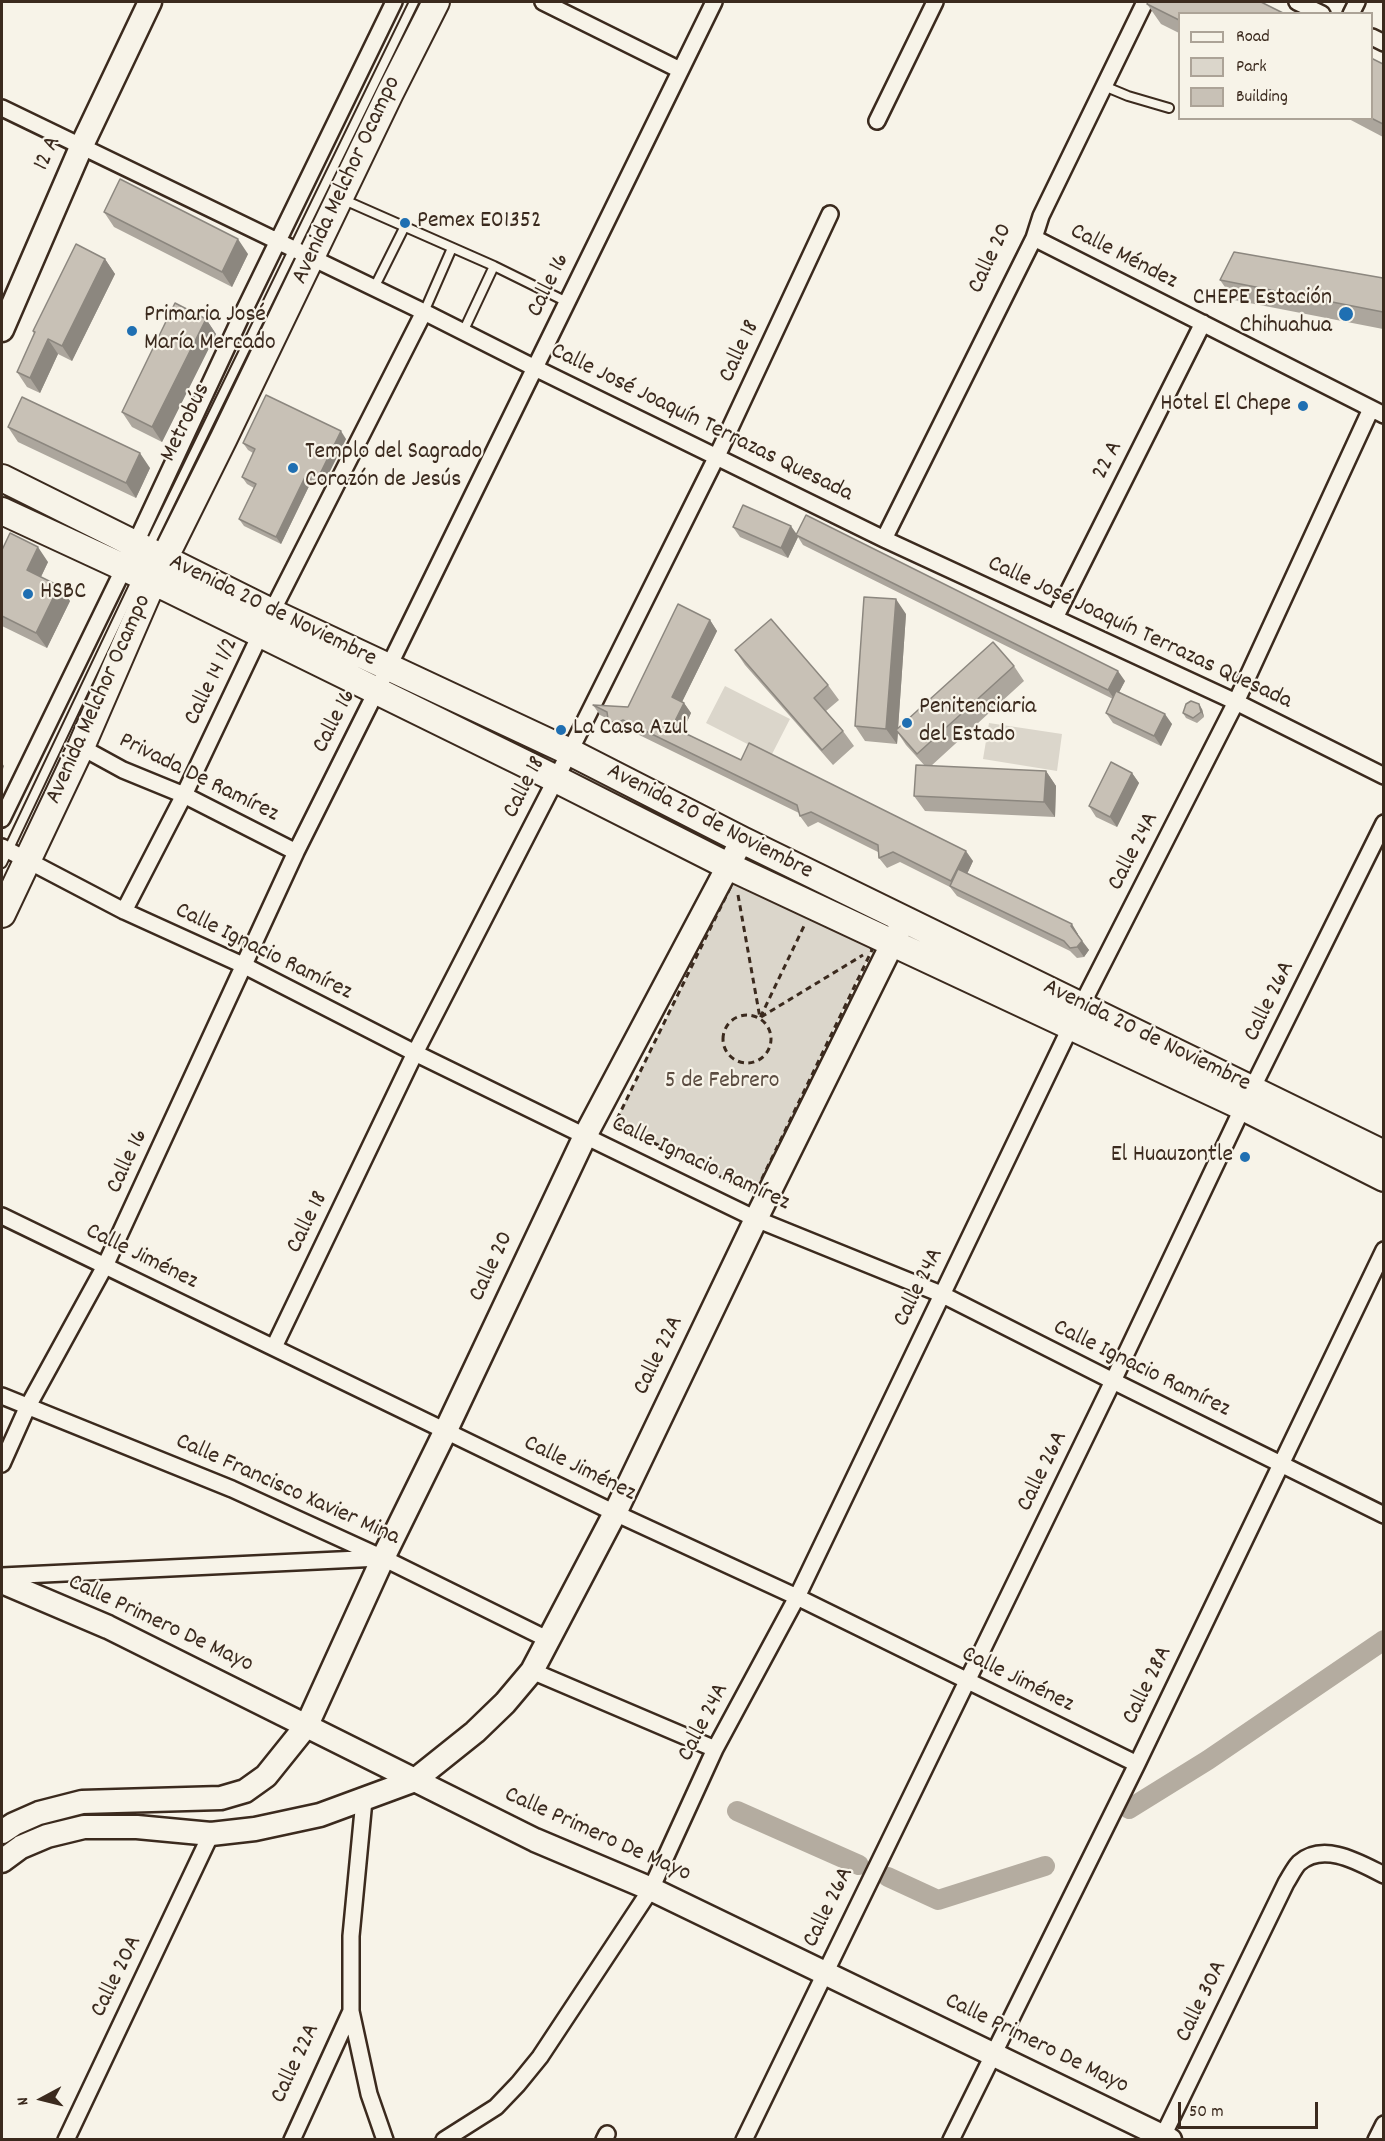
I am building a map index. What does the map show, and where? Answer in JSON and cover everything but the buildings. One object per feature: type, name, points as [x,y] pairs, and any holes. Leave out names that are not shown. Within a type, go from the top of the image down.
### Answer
[{"type":"main road","name":"12 A","points":[[2,330],[82,145],[150,2]]},
{"type":"main road","name":"Avenida Melchor Ocampo","points":[[2,914],[10,855],[81,747],[143,563],[303,253],[340,198],[436,2]]},
{"type":"main road","name":"Avenida 20 de Noviembre","points":[[2,478],[260,635],[556,779],[732,874],[882,946],[1077,1016]]},
{"type":"main road","name":"Avenida 20 de Noviembre","points":[[2,510],[273,613],[570,752],[904,919],[1077,1016],[1248,1098],[1383,1154]]},
{"type":"main road","name":"Calle 20","points":[[2,1832],[39,1813],[82,1802],[221,1798],[245,1791],[266,1776],[307,1725],[383,1558],[585,1136],[732,874],[742,840]]},
{"type":"main road","name":"Calle 22A","points":[[2,1861],[21,1847],[46,1836],[84,1827],[138,1827],[211,1834],[255,1829],[320,1815],[415,1780],[475,1732],[505,1703],[532,1671],[615,1513],[756,1218],[882,946],[904,919]]},
{"type":"main road","name":"Avenida 20 de Noviembre","points":[[1248,1098],[1383,1179]]},
{"type":"main road","name":"Calle Primero De Mayo","points":[[2,1582],[108,1627],[534,1840],[651,1888],[1164,2138]]},
{"type":"street","name":"Avenida Melchor Ocampo","points":[[2,819],[143,563],[278,242],[394,2]]},
{"type":"street","points":[[543,2],[681,70]]},
{"type":"street","name":"Calle 16","points":[[2,1464],[27,1408],[105,1266],[296,852],[377,692],[714,2]]},
{"type":"street","points":[[877,122],[934,2]]},
{"type":"street","name":"Calle 20","points":[[884,539],[1034,238],[1041,216],[1145,2]]},
{"type":"street","points":[[1298,2],[1318,12]]},
{"type":"street","name":"Calle José Joaquín Terrazas Quesada","points":[[2,108],[424,312],[884,539],[1236,702],[1383,776]]},
{"type":"street","name":"Calle 18","points":[[274,1347],[415,1053],[570,752],[717,456],[830,214]]},
{"type":"street","name":"Calle Méndez","points":[[1034,238],[1377,412]]},
{"type":"street","name":"Calle 14 1/2","points":[[124,911],[184,795],[260,635],[424,312]]},
{"type":"street","name":"22 A","points":[[1055,618],[1203,323]]},
{"type":"street","name":"Calle 24A","points":[[444,2139],[496,2106],[518,2084],[540,2057],[651,1888],[715,1749],[797,1597],[941,1294],[1077,1016],[1236,702],[1377,412]]},
{"type":"street","name":"Privada De Ramírez","points":[[81,747],[123,770],[184,795],[296,852]]},
{"type":"street","name":"Calle 26A","points":[[744,2139],[1383,824]]},
{"type":"street","name":"Calle Ignacio Ramírez","points":[[10,855],[124,911],[245,966],[415,1053],[756,1218],[941,1294],[1383,1515]]},
{"type":"street","name":"Calle Jiménez","points":[[2,1215],[615,1513],[797,1597],[1137,1764]]},
{"type":"street","name":"Calle 28A","points":[[951,2139],[1137,1764],[1383,1250]]},
{"type":"street","name":"Calle Francisco Xavier Mina","points":[[2,1395],[27,1408],[88,1430],[232,1489],[383,1558],[549,1640]]},
{"type":"street","name":"Calle Primero De Mayo","points":[[2,1576],[383,1558]]},
{"type":"street","points":[[532,1671],[715,1749]]},
{"type":"street","points":[[364,1800],[351,1936],[351,2011],[369,2094],[385,2139]]},
{"type":"street","name":"Calle 20A","points":[[66,2139],[211,1834]]},
{"type":"street","name":"Calle 30A","points":[[1164,2138],[1286,1883],[1299,1864],[1309,1857],[1325,1854],[1346,1857],[1383,1875]]},
{"type":"street","name":"Calle 22A","points":[[292,2139],[351,2011]]},
{"type":"street","points":[[1376,2139],[1383,2124]]},
{"type":"lane","points":[[303,253],[414,2]]},
{"type":"lane","points":[[1104,86],[1169,108]]},
{"type":"lane","points":[[340,198],[494,266],[567,302]]},
{"type":"lane","points":[[374,288],[404,228]]},
{"type":"lane","points":[[424,312],[452,248]]},
{"type":"lane","points":[[463,333],[494,266]]},
{"type":"lane","points":[[10,855],[143,563]]},
{"type":"path","points":[[732,874],[725,897],[617,1119],[617,1124],[746,1190],[758,1189],[882,946]]},
{"type":"path","points":[[732,874],[739,881],[870,946],[882,946]]},
{"type":"path","points":[[732,874],[760,1018],[770,1031],[770,1047],[760,1060],[752,1064],[735,1061],[725,1050],[722,1042],[725,1027],[737,1017],[752,1015],[760,1018]]},
{"type":"path","points":[[760,1018],[804,926]]},
{"type":"path","points":[[760,1018],[882,946]]},
{"type":"green space","points":[[725,686],[790,719],[771,756],[706,723]]},
{"type":"green space","points":[[989,723],[1062,734],[1057,771],[983,759]]},
{"type":"green space","name":"5 de Febrero","points":[[735,882],[870,946],[872,950],[757,1189],[753,1191],[746,1190],[617,1124],[617,1119]]},
{"type":"waterway","points":[[1129,1809],[1208,1760],[1384,1640]]},
{"type":"waterway","points":[[737,1811],[859,1865]]},
{"type":"waterway","points":[[888,1877],[938,1900],[1045,1866]]},
{"type":"place","name":"Pemex E01352","points":[[405,223]]},
{"type":"place","name":"CHEPE Estación Chihuahua","points":[[1346,314]]},
{"type":"place","name":"Primaria José María Mercado","points":[[132,331]]},
{"type":"place","name":"Hotel El Chepe","points":[[1303,406]]},
{"type":"place","name":"Templo del Sagrado Corazón de Jesús","points":[[293,468]]},
{"type":"place","name":"HSBC","points":[[28,594]]},
{"type":"place","name":"Penitenciaria del Estado","points":[[907,723]]},
{"type":"place","name":"La Casa Azul","points":[[561,730]]},
{"type":"place","name":"El Huauzontle","points":[[1245,1157]]}]
